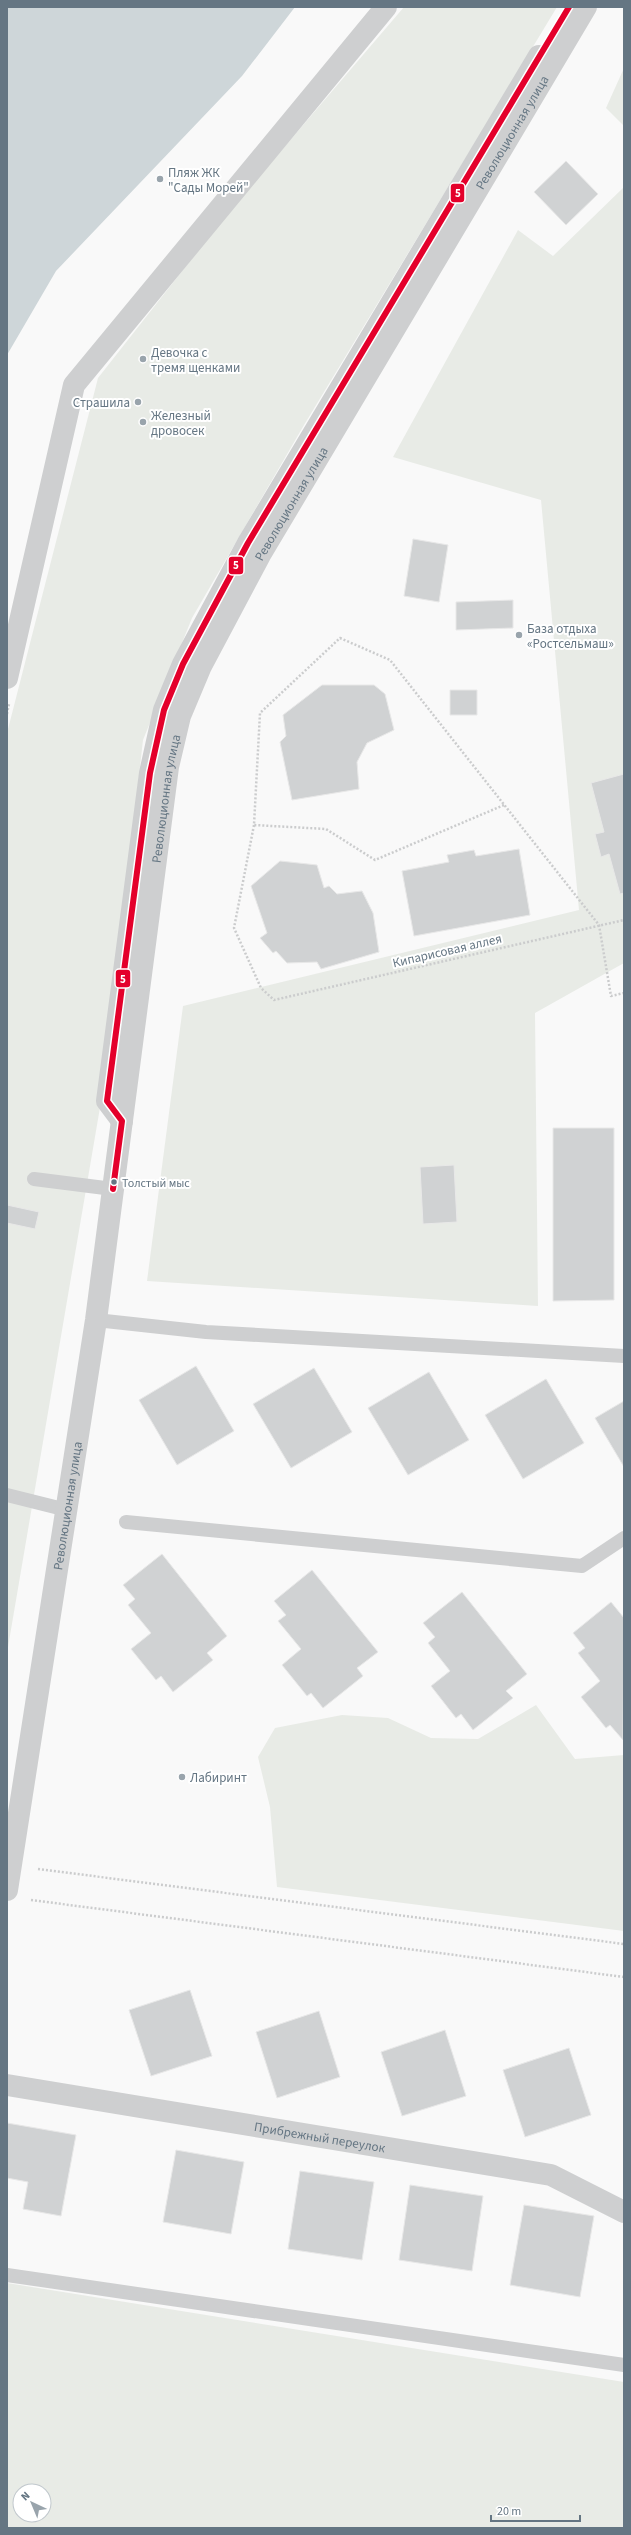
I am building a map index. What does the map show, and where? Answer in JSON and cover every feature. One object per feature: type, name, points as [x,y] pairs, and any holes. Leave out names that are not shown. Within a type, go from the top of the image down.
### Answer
[{"type":"street","points":[[7,678],[74,385],[386,7]]},
{"type":"street","name":"Революционная улица","points":[[122,1121],[107,1101],[150,773],[164,710],[183,664],[248,543],[569,7]]},
{"type":"street","name":"Революционная улица","points":[[7,1890],[96,1320],[168,767],[180,716],[201,666],[260,555],[586,7]]},
{"type":"street","name":"Прибрежный переулок","points":[[7,2085],[551,2175],[624,2212]]},
{"type":"lane","points":[[34,1179],[113,1189]]},
{"type":"lane","points":[[96,1320],[206,1332],[624,1356]]},
{"type":"lane","points":[[7,1495],[66,1510]]},
{"type":"lane","points":[[126,1522],[582,1566],[624,1538]]},
{"type":"lane","points":[[7,2275],[624,2365]]},
{"type":"path","points":[[504,805],[375,860],[326,829],[254,825],[260,713],[340,638],[390,660],[599,924],[611,996],[624,993]]},
{"type":"path","points":[[7,714],[11,699]]},
{"type":"path","name":"Кипарисовая аллея","points":[[254,825],[234,928],[260,988],[274,1000],[599,924],[624,920]]},
{"type":"path","points":[[34,1868],[624,1944]]},
{"type":"path","points":[[29,1900],[624,1977]]},
{"type":"shaded area","points":[[7,7],[295,7],[242,76],[56,271],[7,355]]},
{"type":"shaded area","points":[[404,7],[557,7],[304,425],[192,618],[143,740],[104,1084],[7,1653],[7,733],[98,378],[227,214]]},
{"type":"shaded area","points":[[624,68],[624,126],[606,108]]},
{"type":"shaded area","points":[[624,187],[624,963],[535,1013],[538,1306],[147,1281],[183,1006],[579,910],[541,500],[393,457],[518,230],[553,256]]},
{"type":"shaded area","points":[[536,1705],[575,1759],[624,1755],[624,1931],[277,1887],[270,1807],[258,1757],[275,1728],[342,1715],[388,1718],[431,1738],[478,1739]]},
{"type":"shaded area","points":[[7,2283],[624,2382],[624,2528],[7,2528]]},
{"type":"building","points":[[566,161],[598,194],[566,225],[534,192]]},
{"type":"building","points":[[413,539],[448,545],[439,602],[404,596]]},
{"type":"building","points":[[513,600],[513,628],[456,630],[456,602]]},
{"type":"building","points":[[322,685],[374,685],[385,694],[394,730],[367,743],[357,762],[359,789],[292,800],[280,742],[286,736],[283,715]]},
{"type":"building","points":[[450,690],[477,690],[477,715],[450,715]]},
{"type":"building","points":[[624,774],[624,893],[620,894],[609,854],[601,857],[595,834],[604,832],[591,783]]},
{"type":"building","points":[[519,849],[530,915],[414,936],[402,871],[449,862],[447,855],[474,850],[476,856]]},
{"type":"building","points":[[280,861],[317,865],[324,888],[329,886],[337,894],[362,891],[373,913],[379,952],[321,969],[317,962],[287,963],[276,951],[273,953],[260,938],[267,933],[251,886]]},
{"type":"building","points":[[553,1128],[614,1128],[614,1300],[553,1301]]},
{"type":"building","points":[[454,1165],[457,1222],[423,1224],[420,1167]]},
{"type":"building","points":[[7,1205],[39,1212],[35,1229],[7,1223]]},
{"type":"building","points":[[196,1366],[234,1431],[177,1465],[139,1400]]},
{"type":"building","points":[[314,1368],[352,1432],[291,1468],[253,1404]]},
{"type":"building","points":[[429,1372],[469,1440],[408,1475],[368,1408]]},
{"type":"building","points":[[546,1379],[584,1443],[523,1479],[485,1415]]},
{"type":"building","points":[[624,1401],[624,1467],[595,1418]]},
{"type":"building","points":[[162,1554],[227,1636],[207,1653],[213,1660],[173,1692],[161,1676],[156,1680],[131,1649],[151,1633],[128,1605],[135,1599],[123,1585]]},
{"type":"building","points":[[312,1570],[378,1652],[357,1668],[363,1676],[323,1708],[311,1693],[307,1696],[282,1665],[301,1649],[278,1621],[286,1615],[274,1601]]},
{"type":"building","points":[[462,1592],[527,1674],[506,1691],[513,1698],[473,1730],[461,1714],[456,1718],[431,1686],[450,1671],[428,1643],[435,1637],[423,1623]]},
{"type":"building","points":[[611,1602],[624,1618],[623,1740],[610,1725],[606,1728],[581,1697],[600,1681],[578,1653],[585,1648],[573,1633]]},
{"type":"building","points":[[190,1990],[212,2056],[151,2076],[129,2010]]},
{"type":"building","points":[[319,2011],[340,2077],[277,2098],[256,2032]]},
{"type":"building","points":[[445,2030],[466,2096],[402,2116],[381,2052]]},
{"type":"building","points":[[569,2048],[591,2115],[525,2137],[503,2070]]},
{"type":"building","points":[[7,2123],[76,2135],[61,2216],[23,2209],[28,2182],[7,2178]]},
{"type":"building","points":[[176,2150],[244,2162],[231,2234],[163,2222]]},
{"type":"building","points":[[300,2171],[374,2182],[362,2260],[288,2249]]},
{"type":"building","points":[[410,2185],[483,2196],[472,2271],[399,2260]]},
{"type":"building","points":[[524,2205],[594,2216],[580,2297],[510,2285]]},
{"type":"transit line","name":"5","points":[[113,1189],[122,1121],[107,1101],[150,773],[164,710],[183,664],[248,543],[569,7]]},
{"type":"place","name":"Пляж ЖК \"Сады Морей\"","points":[[160,179]]},
{"type":"place","name":"Девочка с тремя щенками","points":[[143,359]]},
{"type":"place","name":"Страшила","points":[[138,402]]},
{"type":"place","name":"Железный дровосек","points":[[143,422]]},
{"type":"place","name":"База отдыха «Ростсельмаш»","points":[[519,635]]},
{"type":"place","name":"Толстый мыс","points":[[114,1182]]},
{"type":"place","name":"Лабиринт","points":[[182,1777]]}]
